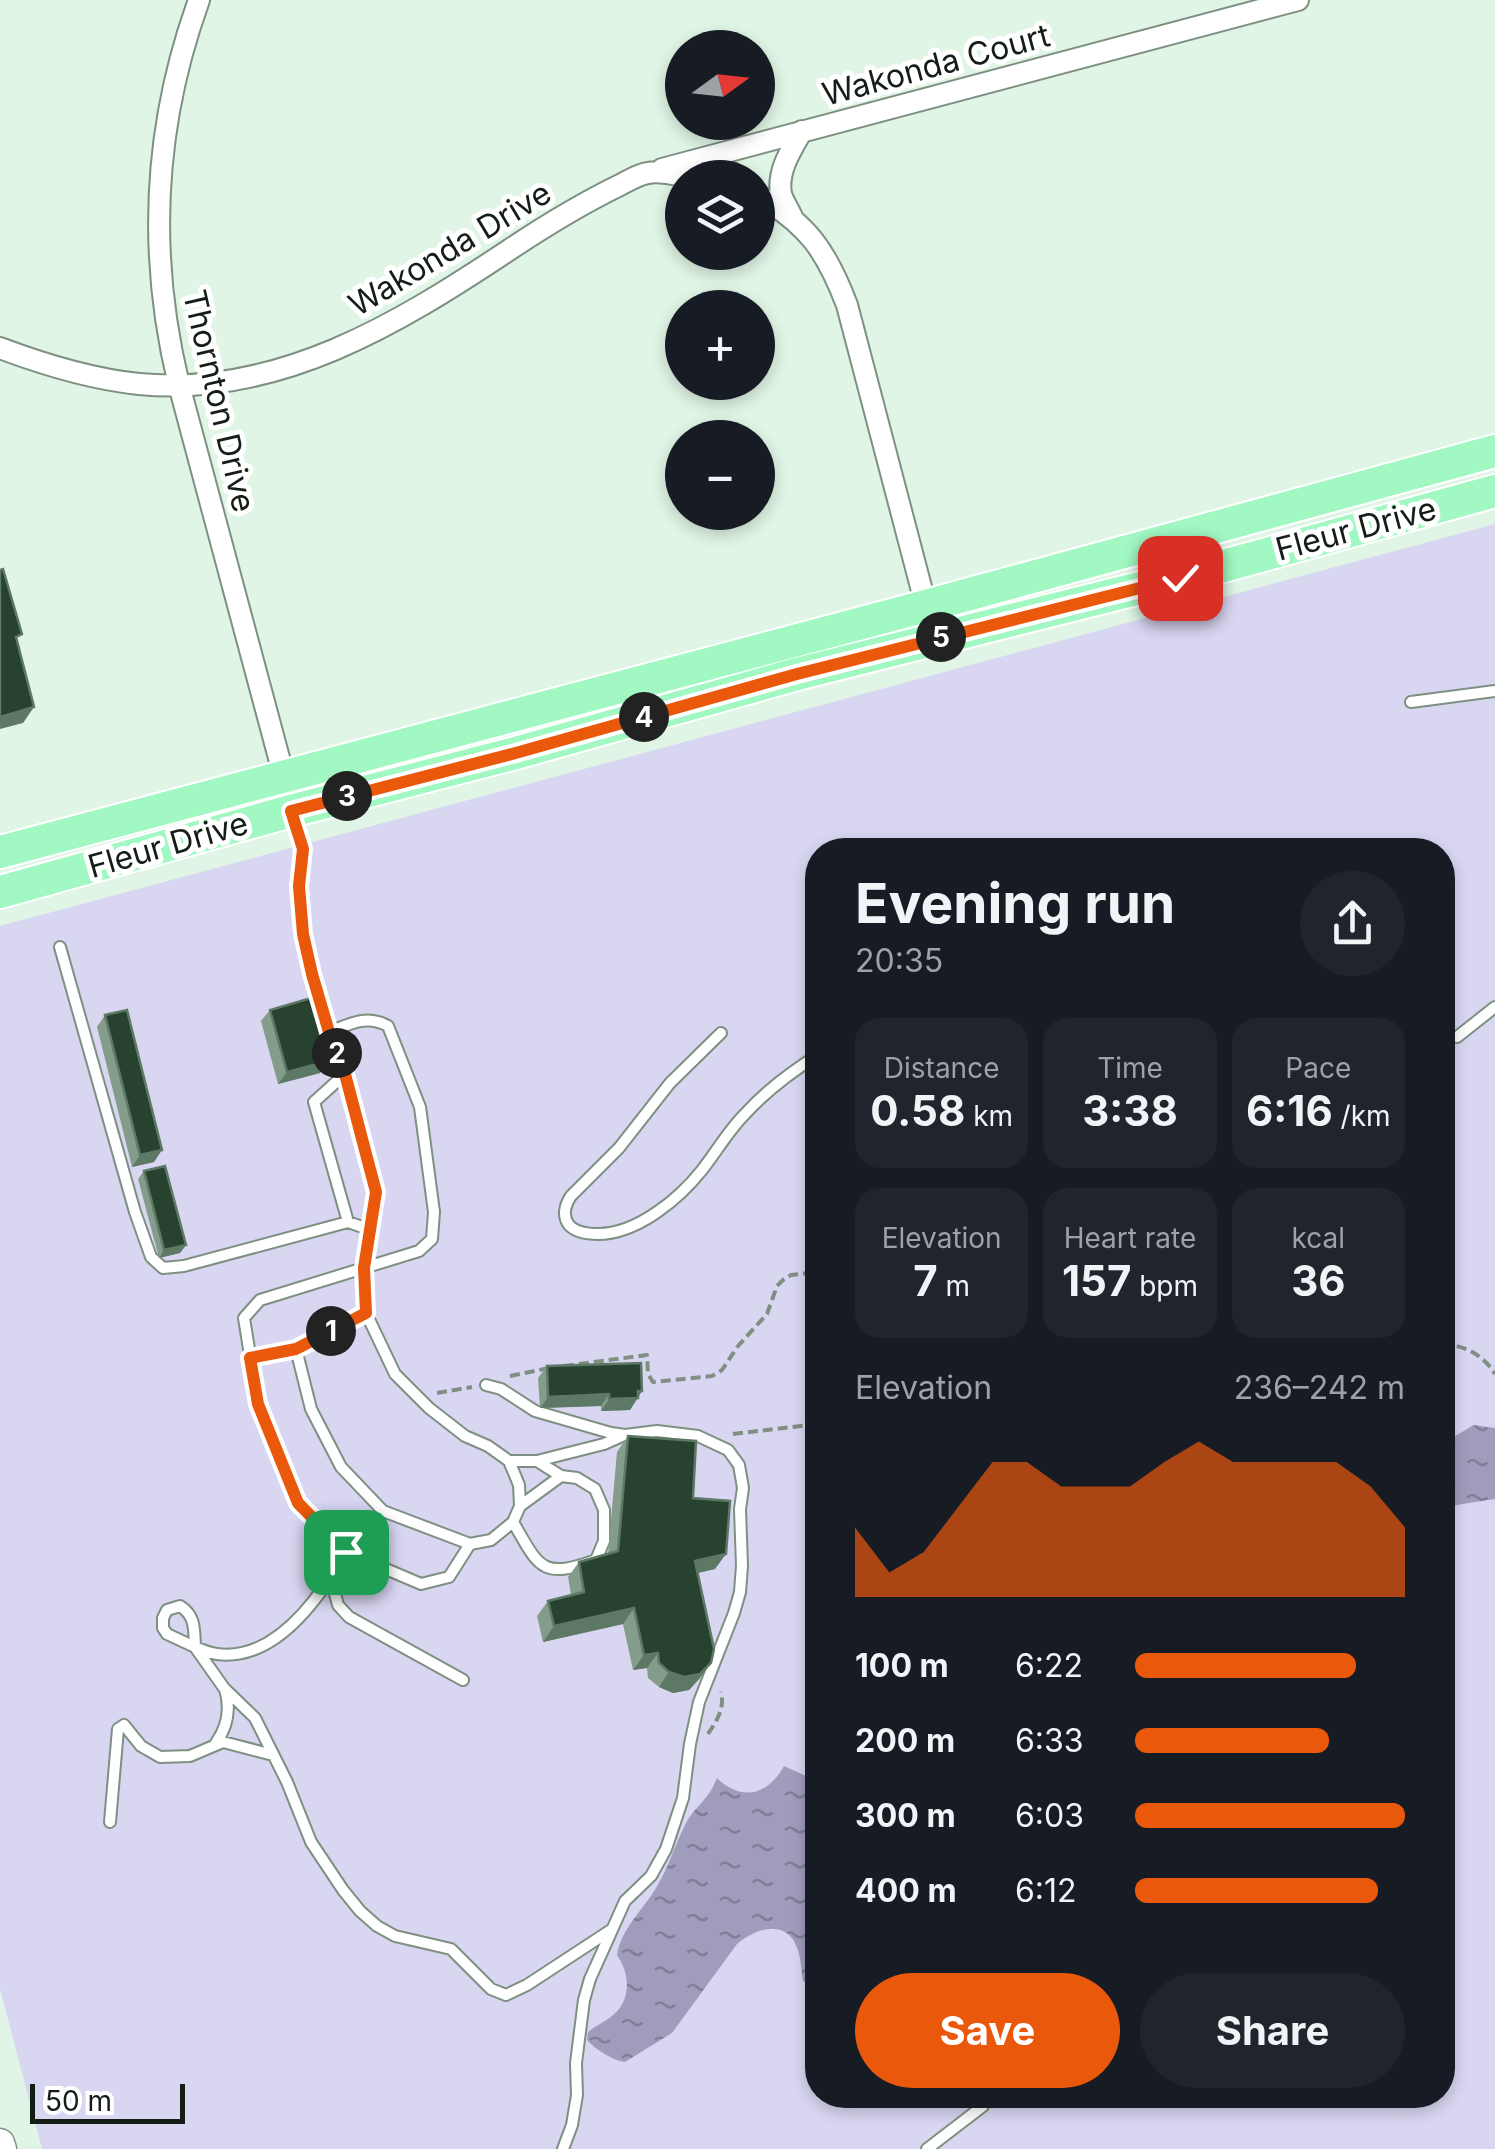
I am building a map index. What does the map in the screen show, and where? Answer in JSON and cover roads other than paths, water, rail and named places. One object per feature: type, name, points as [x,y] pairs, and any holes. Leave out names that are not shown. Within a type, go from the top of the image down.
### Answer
[{"type":"main road","name":"Fleur Drive","points":[[0,852],[1495,450]]},
{"type":"main road","name":"Fleur Drive","points":[[0,892],[797,674],[1180,578],[1495,490]]},
{"type":"street","name":"Thornton Drive","points":[[199,0],[178,67],[164,134],[158,201],[159,268],[167,335],[179,385],[285,776],[291,811]]},
{"type":"street","name":"Wakonda Court","points":[[648,172],[1298,0]]},
{"type":"street","points":[[793,219],[782,195],[782,176],[788,155],[802,131]]},
{"type":"street","name":"Wakonda Drive","points":[[0,348],[92,376],[140,384],[220,382],[259,374],[337,349],[393,323],[554,220],[648,172]]},
{"type":"street","points":[[648,172],[665,174]]},
{"type":"street","points":[[775,207],[793,219],[826,256],[847,305],[926,606],[896,648]]},
{"type":"lane","points":[[1410,702],[1495,691]]},
{"type":"lane","points":[[291,811],[303,849],[299,886],[303,934],[376,1192],[364,1268],[366,1313],[395,1374],[466,1436],[509,1461],[519,1485],[520,1506],[513,1522],[491,1540],[470,1544],[382,1510],[341,1468],[311,1409],[296,1349]]},
{"type":"lane","points":[[60,947],[151,1257],[164,1268],[184,1266],[348,1222],[368,1230]]},
{"type":"lane","points":[[1457,1037],[1495,1007]]},
{"type":"lane","points":[[329,1032],[360,1020],[376,1019],[388,1026],[420,1107],[434,1212],[432,1239],[418,1251],[260,1300],[244,1318],[258,1404],[298,1503],[346,1552],[421,1584],[449,1577],[470,1544]]},
{"type":"lane","points":[[721,1033],[670,1083],[619,1148],[571,1196],[565,1216],[571,1227],[607,1234],[654,1213],[696,1177],[762,1096],[805,1065]]},
{"type":"lane","points":[[345,1074],[314,1102],[348,1222]]},
{"type":"lane","points":[[250,1358],[296,1349],[366,1313]]},
{"type":"lane","points":[[486,1385],[501,1389],[535,1411],[625,1435]]},
{"type":"lane","points":[[509,1461],[537,1461],[625,1435],[657,1432],[702,1437],[728,1450],[739,1465],[743,1488],[740,1592],[728,1633],[699,1702],[683,1798],[666,1849],[651,1876],[625,1901],[595,1964],[584,2000],[576,2063],[577,2096],[564,2149]]},
{"type":"lane","points":[[513,1522],[536,1560],[553,1571],[596,1560],[604,1541],[604,1510],[595,1488],[578,1478],[561,1476],[537,1461]]},
{"type":"lane","points":[[520,1506],[561,1476]]},
{"type":"lane","points":[[346,1552],[300,1617],[269,1642],[228,1655],[195,1646],[224,1688],[255,1718],[311,1842],[343,1890],[367,1918],[395,1936],[452,1949],[484,1984],[506,1995],[612,1929]]},
{"type":"lane","points":[[331,1578],[338,1605],[349,1617],[463,1680]]},
{"type":"lane","points":[[216,1744],[228,1717],[224,1688]]},
{"type":"lane","points":[[110,1822],[118,1729],[124,1725],[150,1752],[170,1758],[199,1754],[224,1742],[273,1755]]},
{"type":"lane","points":[[926,2149],[981,2108]]},
{"type":"water","points":[[1474,1425],[1495,1428],[1495,1499],[1455,1506],[1455,1436]]},
{"type":"water","points":[[784,1766],[805,1776],[805,1982],[794,1941],[781,1930],[766,1929],[737,1944],[672,2033],[625,2062],[604,2054],[587,2040],[588,2032],[616,2013],[625,1997],[627,1980],[617,1955],[619,1946],[661,1880],[690,1817],[717,1778],[736,1790],[754,1792],[778,1776]]}]
